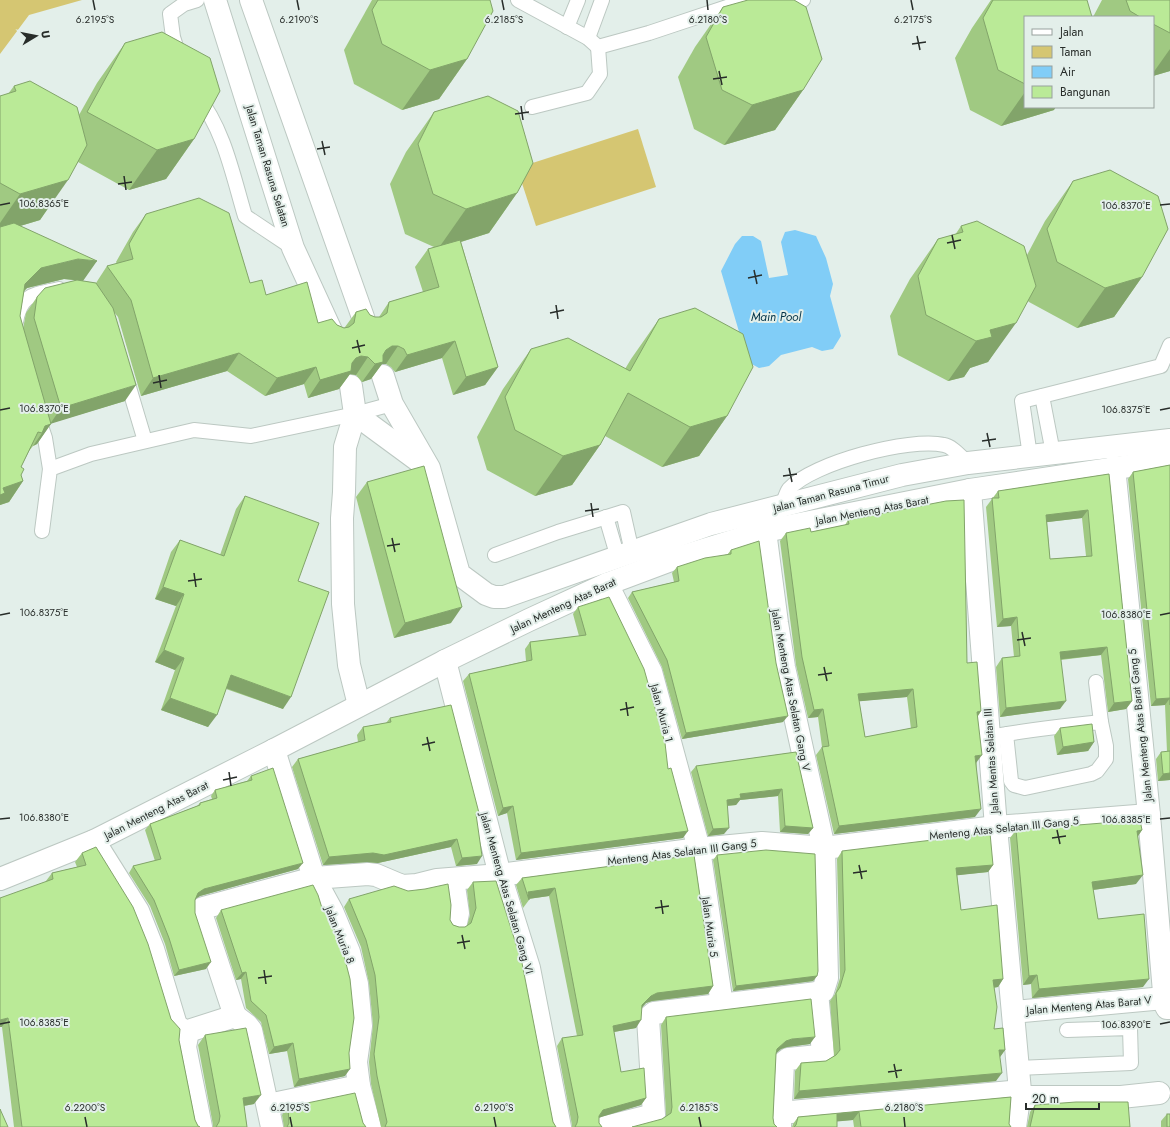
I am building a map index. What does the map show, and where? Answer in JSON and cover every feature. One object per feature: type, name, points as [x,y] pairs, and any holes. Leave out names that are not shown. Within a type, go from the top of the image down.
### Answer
[{"type":"street","name":"Jalan Taman Rasuna Selatan","points":[[215,0],[293,248],[331,330],[364,319],[251,0]]},
{"type":"street","points":[[383,376],[392,404],[429,468]]},
{"type":"street","points":[[351,386],[355,414],[345,447],[342,526],[343,604],[349,665],[359,705]]},
{"type":"street","points":[[355,414],[429,468]]},
{"type":"street","name":"Jalan Taman Rasuna Timur","points":[[429,468],[459,574],[486,594],[494,597],[504,597],[711,524],[902,475],[968,463],[1170,440]]},
{"type":"street","name":"Jalan Menteng Atas Barat","points":[[0,878],[94,841],[274,750],[445,660],[607,584],[671,560],[765,531],[970,490],[1114,467],[1170,460]]},
{"type":"street","name":"Jalan Menteng Atas Barat Gang 5","points":[[1114,467],[1149,815],[1166,1004]]},
{"type":"street","name":"Jalan Mentas Selatan III","points":[[970,490],[997,735],[996,827],[1020,1094],[1015,1127]]},
{"type":"street","name":"Jalan Menteng Atas Selatan Gang V","points":[[765,531],[784,667],[824,848]]},
{"type":"street","name":"Jalan Muria 1","points":[[607,584],[651,672],[699,849]]},
{"type":"street","name":"Jalan Menteng Atas Selatan Gang VI","points":[[445,660],[500,875],[529,968],[560,1127]]},
{"type":"street","name":"Jalan Muria 8","points":[[274,750],[314,878],[332,911],[349,952],[357,984],[361,1018],[356,1062],[359,1086],[370,1127]]},
{"type":"street","name":"Menteng Atas Selatan III Gang 5","points":[[236,1016],[202,916],[203,908],[314,878],[368,874],[376,875],[402,886],[417,885],[437,880],[500,875],[699,849],[762,843],[824,848],[996,827],[1149,815]]},
{"type":"street","points":[[94,841],[138,911],[153,949],[176,1025],[185,1032],[236,1016],[240,1017],[251,1030],[272,1127]]},
{"type":"street","points":[[606,1127],[653,1121],[648,1018],[654,1013],[824,990],[827,978],[824,848]]},
{"type":"street","name":"Jalan Muria 5","points":[[699,849],[722,1005]]},
{"type":"street","points":[[453,878],[458,913],[456,923]]},
{"type":"street","points":[[817,992],[824,1053],[819,1056],[788,1059],[783,1063],[780,1120],[1020,1094],[1121,1097],[1159,1093]]},
{"type":"street","name":"Jalan Menteng Atas Barat V","points":[[1013,1012],[1166,1004]]},
{"type":"street","points":[[188,1031],[185,1048],[201,1127]]},
{"type":"street","points":[[268,1105],[359,1086]]},
{"type":"lane","points":[[184,71],[172,37],[170,14],[184,4],[197,0]]},
{"type":"lane","points":[[518,0],[593,43],[649,33],[742,2]]},
{"type":"lane","points":[[566,27],[578,0]]},
{"type":"lane","points":[[532,107],[587,93],[600,74],[593,43],[602,0]]},
{"type":"lane","points":[[777,0],[779,7],[803,0]]},
{"type":"lane","points":[[188,84],[209,110],[223,143],[245,216],[293,248]]},
{"type":"lane","points":[[14,334],[18,309],[29,296],[66,287],[74,288]]},
{"type":"lane","points":[[1030,456],[1022,401],[1161,366],[1170,345]]},
{"type":"lane","points":[[121,358],[145,441]]},
{"type":"lane","points":[[1042,396],[1053,453]]},
{"type":"lane","points":[[50,469],[91,454],[194,430],[251,436],[355,414],[392,404]]},
{"type":"lane","points":[[35,408],[45,438],[50,469],[42,531]]},
{"type":"lane","points":[[782,506],[789,490],[806,477],[854,456],[911,444],[945,445],[968,463]]},
{"type":"lane","points":[[495,555],[558,532],[623,512],[625,555]]},
{"type":"lane","points":[[606,517],[625,555]]},
{"type":"lane","points":[[1096,682],[1106,746],[1106,759],[1097,771],[1091,774],[1032,787],[1019,786],[1011,781],[997,735],[1102,722]]},
{"type":"lane","points":[[1018,1068],[1131,1063],[1130,1028],[1067,1030]]},
{"type":"green space","points":[[0,0],[82,0],[29,15],[0,54]]},
{"type":"green space","points":[[638,129],[656,187],[536,226],[517,168]]},
{"type":"water","name":"Main Pool","points":[[795,230],[816,236],[826,258],[833,284],[830,296],[841,336],[833,349],[822,351],[812,347],[781,355],[769,366],[759,368],[748,362],[721,271],[735,244],[742,236],[753,236],[761,241],[769,278],[788,275],[781,242],[785,232]]},
{"type":"building","points":[[378,0],[490,0],[493,11],[467,59],[430,70],[382,44],[372,10]]},
{"type":"building","points":[[748,0],[794,0],[806,7],[822,59],[803,90],[752,105],[722,90],[706,37],[723,7]]},
{"type":"building","points":[[993,0],[1087,0],[1092,16],[1024,16],[1024,83],[998,70],[983,18]]},
{"type":"building","points":[[1126,0],[1170,0],[1170,33],[1154,25],[1154,16],[1138,16],[1130,11]]},
{"type":"building","points":[[162,32],[210,58],[220,91],[194,139],[157,150],[87,112],[125,43]]},
{"type":"building","points":[[30,81],[77,107],[87,145],[68,180],[20,194],[0,183],[0,96],[16,91],[14,86]]},
{"type":"building","points":[[488,96],[518,111],[533,163],[517,193],[466,209],[433,194],[418,144],[434,112]]},
{"type":"building","points":[[1110,170],[1158,196],[1168,229],[1142,277],[1105,288],[1057,262],[1047,229],[1073,181]]},
{"type":"building","points":[[199,198],[229,213],[250,283],[262,280],[266,295],[307,282],[318,323],[332,319],[337,325],[344,328],[349,327],[354,323],[356,312],[366,309],[370,315],[381,317],[387,313],[389,302],[439,287],[428,249],[460,240],[498,367],[466,377],[455,341],[407,355],[404,349],[398,346],[392,346],[386,350],[383,355],[383,362],[375,364],[368,357],[361,356],[356,358],[352,363],[351,371],[320,380],[316,367],[277,378],[239,353],[153,378],[131,300],[107,266],[133,259],[129,244],[146,214]]},
{"type":"building","points":[[977,221],[1024,246],[1036,286],[1016,323],[990,330],[992,337],[976,341],[926,315],[918,276],[938,239],[963,232],[961,226]]},
{"type":"building","points":[[14,223],[97,261],[78,259],[41,268],[25,284],[20,316],[51,424],[45,426],[42,433],[38,432],[21,467],[24,469],[21,475],[23,481],[3,488],[5,493],[0,495],[0,227]]},
{"type":"building","points":[[77,280],[96,283],[113,308],[136,385],[61,408],[34,318],[37,297],[45,288]]},
{"type":"building","points":[[695,308],[743,334],[753,367],[727,416],[690,427],[628,393],[600,445],[563,456],[515,430],[505,397],[531,349],[568,338],[630,371],[659,319]]},
{"type":"building","points":[[1170,465],[1170,698],[1156,699],[1133,472]]},
{"type":"building","points":[[424,466],[462,607],[405,623],[367,482]]},
{"type":"building","points":[[1109,474],[1132,701],[1114,703],[1107,647],[1060,652],[1066,701],[1006,708],[1002,658],[1020,656],[1017,617],[1003,619],[992,498],[999,498],[998,491]],"holes":[[[1088,510],[1092,556],[1050,559],[1046,515]]]},
{"type":"building","points":[[245,496],[319,523],[298,581],[329,592],[291,697],[231,675],[217,715],[170,698],[184,658],[164,650],[184,594],[163,587],[180,540],[224,556]]},
{"type":"building","points":[[964,500],[967,663],[977,662],[981,711],[977,712],[982,755],[975,756],[981,809],[839,826],[822,747],[829,746],[823,709],[814,710],[802,657],[786,533],[810,528],[811,532],[849,524],[848,520],[946,501]],"holes":[[[913,689],[917,727],[865,737],[858,694]]]},
{"type":"building","points":[[759,541],[776,663],[788,716],[686,733],[667,660],[632,592],[679,581],[677,567],[705,558],[731,554],[731,550]]},
{"type":"building","points":[[609,597],[644,669],[665,743],[668,769],[671,768],[688,831],[521,853],[513,806],[503,808],[469,674],[532,660],[530,642],[586,635],[578,607]]},
{"type":"building","points":[[451,705],[479,813],[476,814],[482,856],[462,858],[457,839],[384,855],[373,853],[329,857],[298,759],[365,740],[363,727],[391,722],[390,718]]},
{"type":"building","points":[[1092,724],[1094,742],[1063,747],[1060,728]]},
{"type":"building","points":[[1170,751],[1170,773],[1163,774],[1161,752]]},
{"type":"building","points":[[796,752],[813,828],[785,826],[782,789],[740,794],[741,798],[727,800],[729,828],[713,829],[696,766]]},
{"type":"building","points":[[273,768],[303,863],[204,889],[198,893],[195,900],[195,913],[211,962],[179,970],[169,938],[154,900],[133,866],[161,859],[150,824],[200,805],[200,803],[217,798],[215,790],[252,780],[251,776]]},
{"type":"building","points":[[1140,820],[1142,830],[1137,831],[1143,875],[1092,882],[1098,919],[1144,914],[1149,979],[1039,989],[1037,975],[1029,976],[1016,830]]},
{"type":"building","points":[[990,833],[993,865],[956,868],[961,910],[997,905],[1003,979],[993,980],[997,1007],[994,1029],[1003,1028],[1005,1050],[999,1050],[1002,1073],[799,1091],[801,1063],[826,1061],[836,1055],[840,1050],[836,993],[840,987],[845,970],[842,851]]},
{"type":"building","points":[[96,847],[133,907],[148,944],[171,1019],[180,1029],[179,1040],[195,1120],[200,1127],[22,1127],[8,1018],[0,1020],[0,898],[53,879],[52,873],[86,865],[82,853]]},
{"type":"building","points":[[766,850],[815,854],[817,976],[736,986],[717,855]]},
{"type":"building","points":[[694,855],[713,986],[657,993],[651,996],[642,1005],[641,1020],[613,1026],[621,1072],[644,1068],[646,1098],[603,1110],[599,1116],[599,1123],[602,1127],[575,1127],[578,1117],[562,1038],[583,1035],[555,888],[528,892],[529,900],[522,878]]},
{"type":"building","points":[[496,881],[522,963],[553,1122],[556,1127],[385,1127],[387,1122],[374,1054],[379,1017],[375,975],[366,940],[349,899],[394,886],[408,891],[448,884],[451,905],[450,920],[453,925],[465,927],[471,923],[476,908],[473,882]]},
{"type":"building","points":[[313,885],[322,908],[325,907],[326,909],[342,948],[350,979],[354,1018],[349,1053],[350,1069],[299,1079],[293,1043],[274,1047],[266,1015],[251,1001],[246,972],[242,973],[221,910]]},
{"type":"building","points":[[811,999],[815,1037],[792,1039],[786,1041],[777,1049],[773,1118],[774,1124],[777,1127],[632,1127],[662,1119],[671,1113],[672,1107],[666,1017]]},
{"type":"building","points":[[246,1028],[261,1095],[243,1098],[247,1127],[216,1127],[220,1116],[205,1035]]},
{"type":"building","points":[[355,1093],[363,1123],[366,1127],[287,1127],[289,1123],[288,1107]]},
{"type":"building","points":[[1011,1097],[1009,1124],[1011,1127],[861,1127],[859,1112],[837,1114],[837,1127],[794,1127],[798,1117]]},
{"type":"building","points":[[1076,1102],[1128,1102],[1130,1127],[1030,1127],[1035,1105]]},
{"type":"building","points":[[0,1109],[8,1127],[0,1127]]},
{"type":"building","points":[[1167,1114],[1170,1114],[1170,1127],[1167,1127]]}]
